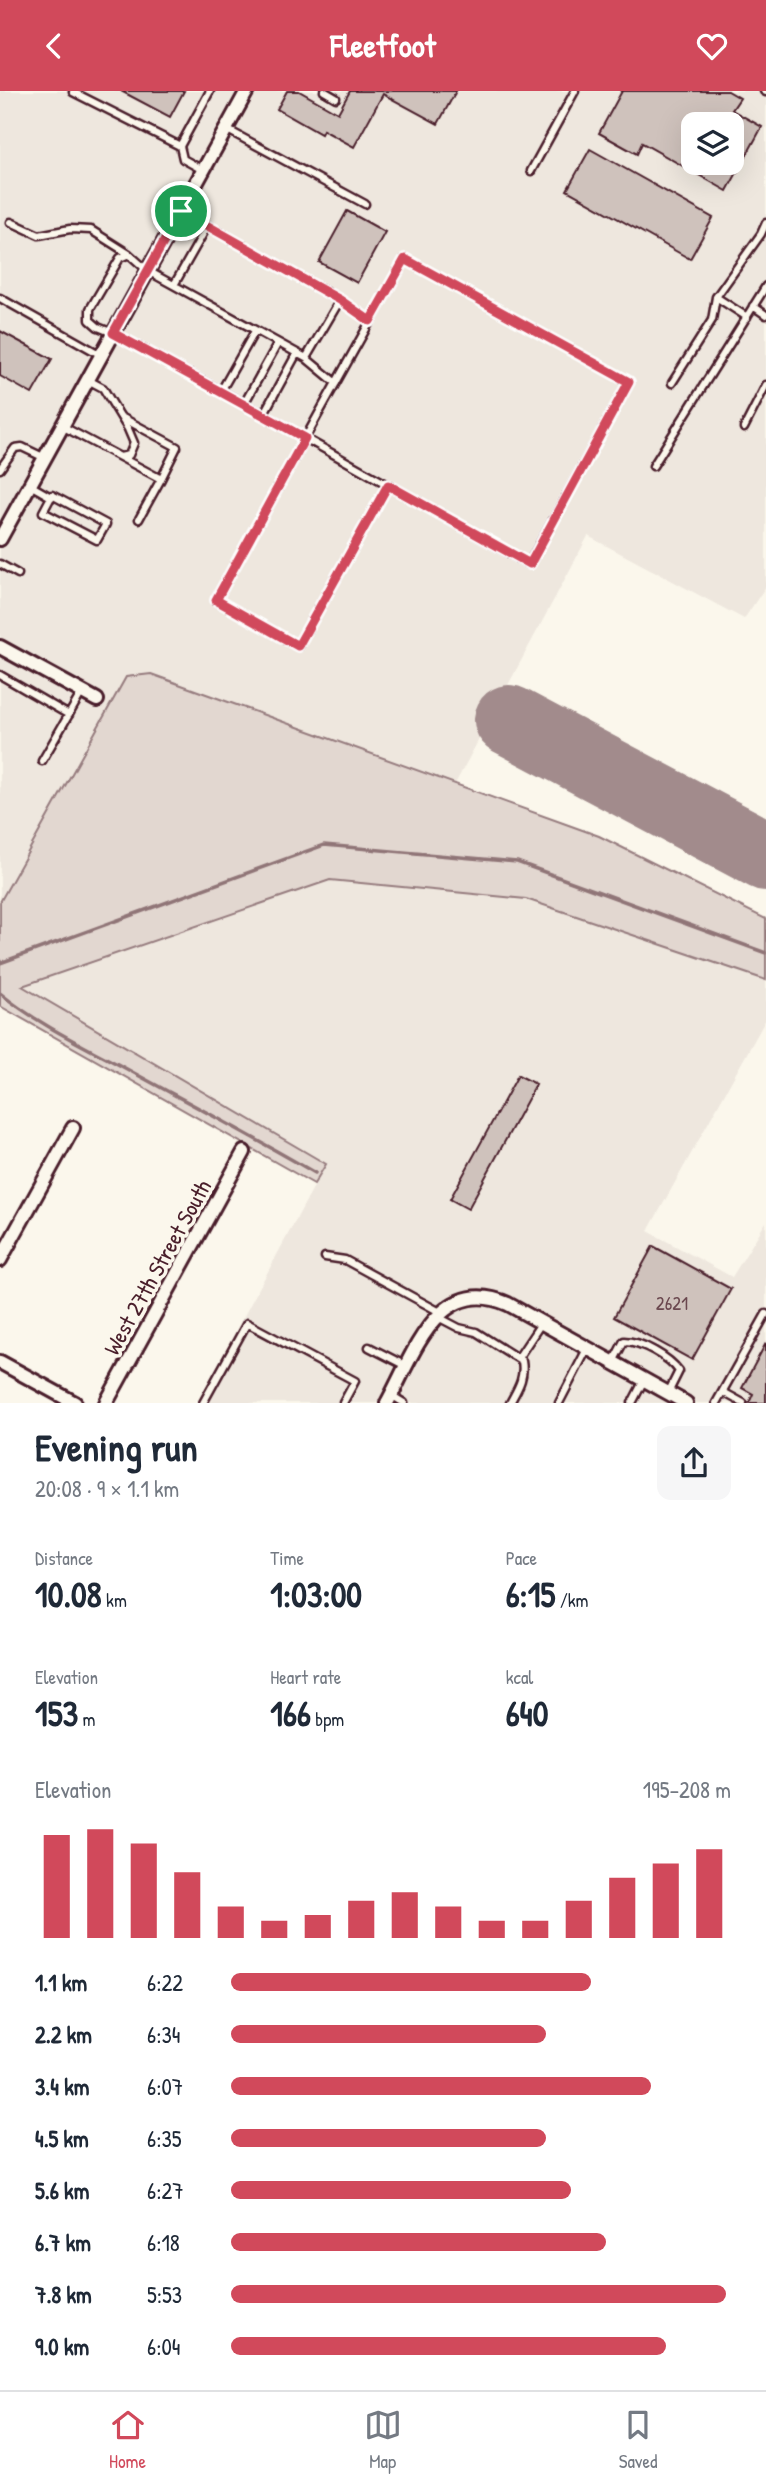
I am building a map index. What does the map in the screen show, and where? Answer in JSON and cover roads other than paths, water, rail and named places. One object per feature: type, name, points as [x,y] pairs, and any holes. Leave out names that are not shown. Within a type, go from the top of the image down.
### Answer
[{"type":"street","points":[[0,539],[247,91]]},
{"type":"street","points":[[0,647],[97,700]]},
{"type":"street","points":[[0,1260],[73,1128]]},
{"type":"street","name":"West 27th Street South","points":[[106,1403],[244,1152]]},
{"type":"street","points":[[389,1399],[438,1314],[460,1300],[496,1299],[686,1403]]},
{"type":"street","points":[[0,1362],[75,1403]]},
{"type":"lane","points":[[203,170],[183,159],[180,146],[210,91]]},
{"type":"lane","points":[[324,91],[336,98]]},
{"type":"lane","points":[[531,171],[575,91]]},
{"type":"lane","points":[[74,93],[180,146]]},
{"type":"lane","points":[[226,129],[365,204]]},
{"type":"lane","points":[[181,211],[340,300],[370,321]]},
{"type":"lane","points":[[11,222],[39,235],[70,229],[92,230],[129,254],[148,271],[306,358],[336,383]]},
{"type":"lane","points":[[672,383],[712,320],[716,297],[766,223]]},
{"type":"lane","points":[[174,285],[208,225]]},
{"type":"lane","points":[[129,254],[120,258],[90,309],[90,320],[98,327],[221,391],[263,415],[305,438],[388,485],[530,564],[629,382],[405,259],[305,438],[216,600],[298,646],[388,485]]},
{"type":"lane","points":[[653,466],[766,286]]},
{"type":"lane","points":[[716,297],[747,317]]},
{"type":"lane","points":[[0,298],[101,355]]},
{"type":"lane","points":[[306,358],[340,300]]},
{"type":"lane","points":[[753,306],[766,315]]},
{"type":"lane","points":[[221,391],[255,331]]},
{"type":"lane","points":[[244,404],[278,343]]},
{"type":"lane","points":[[263,415],[296,353]]},
{"type":"lane","points":[[88,380],[103,388],[134,443],[129,455],[120,457]]},
{"type":"lane","points":[[744,428],[766,385]]},
{"type":"lane","points":[[121,417],[177,447],[139,519]]},
{"type":"lane","points":[[62,426],[161,479]]},
{"type":"lane","points":[[0,469],[15,448],[22,447],[45,458]]},
{"type":"lane","points":[[30,485],[106,524],[97,540],[43,512],[51,497]]},
{"type":"lane","points":[[0,564],[18,574]]},
{"type":"lane","points":[[0,675],[69,715]]},
{"type":"lane","points":[[42,761],[82,692]]},
{"type":"lane","points":[[325,1257],[345,1260],[459,1328],[476,1332],[522,1361],[522,1382],[510,1403]]},
{"type":"lane","points":[[716,1403],[766,1314]]},
{"type":"lane","points":[[518,1358],[541,1322]]},
{"type":"lane","points":[[203,1403],[247,1323],[355,1381],[343,1403]]},
{"type":"lane","points":[[613,1362],[624,1341],[633,1341],[673,1363],[679,1371],[668,1393]]},
{"type":"lane","points":[[369,1347],[406,1366]]},
{"type":"lane","points":[[559,1403],[588,1347]]},
{"type":"lane","points":[[632,1403],[644,1380]]},
{"type":"lane","points":[[723,1392],[743,1403]]},
{"type":"lane","points":[[389,1399],[404,1403]]},
{"type":"waterway","points":[[0,963],[324,845],[517,862],[766,953]]},
{"type":"waterway","points":[[0,993],[60,1033],[315,1173]]}]
